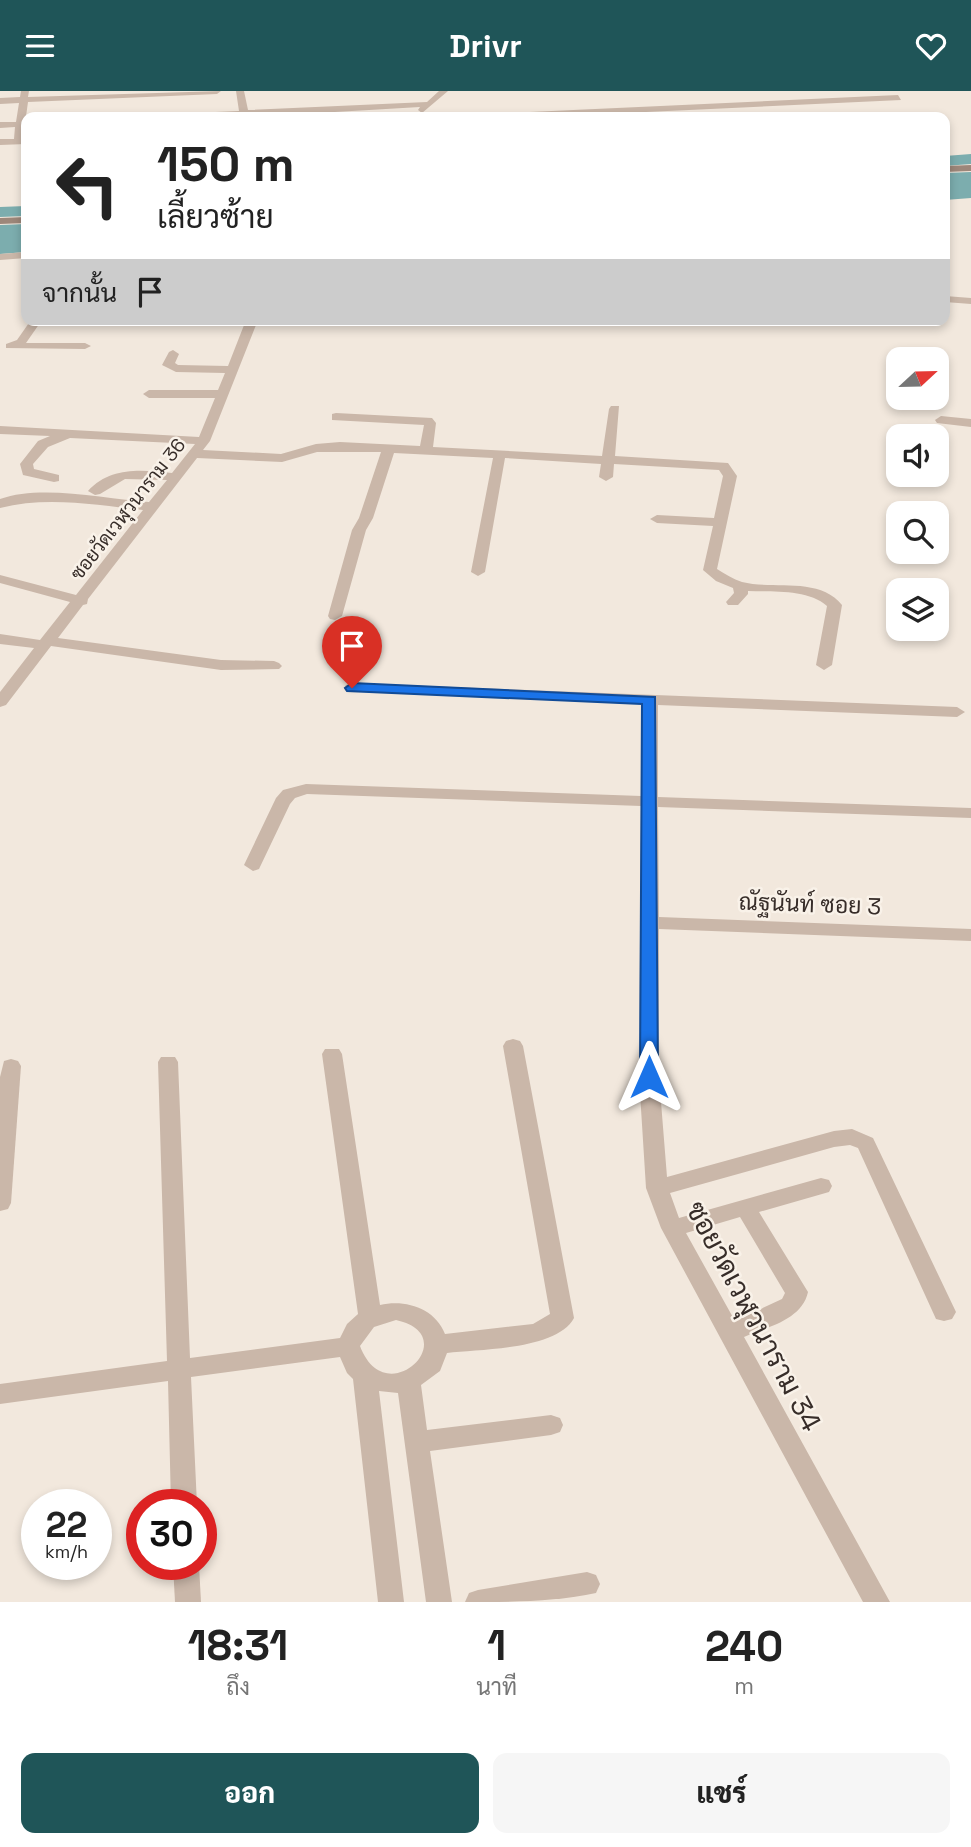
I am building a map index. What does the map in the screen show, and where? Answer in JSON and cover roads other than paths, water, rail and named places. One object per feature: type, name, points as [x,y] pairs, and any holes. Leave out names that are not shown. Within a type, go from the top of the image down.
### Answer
[{"type":"street","points":[[0,101],[24,95],[217,91]]},
{"type":"street","points":[[240,91],[244,112]]},
{"type":"street","points":[[420,112],[444,91]]},
{"type":"street","points":[[595,112],[898,98]]},
{"type":"street","points":[[295,112],[429,104]]},
{"type":"street","points":[[0,125],[21,124]]},
{"type":"street","points":[[0,142],[21,141]]},
{"type":"street","points":[[950,169],[971,168]]},
{"type":"street","points":[[0,221],[21,220]]},
{"type":"street","points":[[0,257],[21,255]]},
{"type":"street","points":[[950,299],[971,301]]},
{"type":"street","points":[[6,346],[21,342],[32,326]]},
{"type":"street","name":"ซอยวัดเวฬุวนาราม 36","points":[[0,702],[196,454],[204,441],[250,326]]},
{"type":"street","points":[[0,336],[25,336]]},
{"type":"street","points":[[6,346],[85,346]]},
{"type":"street","points":[[173,353],[169,365],[176,368],[232,370]]},
{"type":"street","points":[[149,394],[222,394]]},
{"type":"street","points":[[606,477],[615,409]]},
{"type":"street","points":[[336,417],[428,421],[430,423],[426,450]]},
{"type":"street","points":[[941,420],[971,423]]},
{"type":"street","points":[[0,430],[204,441]]},
{"type":"street","points":[[54,478],[28,472],[26,464],[43,444],[68,434]]},
{"type":"street","points":[[196,454],[282,458],[316,448],[389,449],[723,466],[730,476],[710,570],[740,586],[811,593],[832,600],[835,605],[824,665]]},
{"type":"street","points":[[335,616],[359,530],[366,518],[389,449]]},
{"type":"street","points":[[478,572],[500,453]]},
{"type":"street","points":[[95,491],[109,478],[125,474],[178,477]]},
{"type":"street","points":[[0,504],[7,499],[29,497],[154,507]]},
{"type":"street","points":[[657,519],[721,522]]},
{"type":"street","points":[[0,579],[82,601]]},
{"type":"street","points":[[733,602],[741,594],[740,586]]},
{"type":"street","points":[[0,639],[221,665],[274,666]]},
{"type":"street","points":[[352,688],[957,712]]},
{"type":"street","name":"ซอยวัดเวฬุวนาราม 34","points":[[650,700],[649,1077],[657,1188],[672,1228],[877,1602]]},
{"type":"street","points":[[253,865],[282,802],[289,794],[299,790],[971,813]]},
{"type":"street","name":"ณัฐนันท์ ซอย 3","points":[[648,923],[971,935]]},
{"type":"street","points":[[436,1345],[538,1333],[562,1318],[513,1046]]},
{"type":"street","points":[[332,1054],[370,1317]]},
{"type":"street","points":[[168,1062],[183,1489]]},
{"type":"street","points":[[0,1203],[11,1066]]},
{"type":"street","points":[[657,1188],[834,1139],[852,1137],[866,1143],[944,1312]]},
{"type":"street","points":[[672,1228],[821,1187]]},
{"type":"street","points":[[730,1333],[790,1306],[795,1301],[797,1292],[745,1207]]},
{"type":"street","points":[[365,1378],[393,1384],[422,1374],[431,1364],[436,1345],[431,1328],[410,1313],[383,1312],[359,1325],[348,1346],[350,1358],[365,1378],[391,1602]]},
{"type":"street","points":[[0,1394],[348,1346]]},
{"type":"street","points":[[408,1381],[439,1602]]},
{"type":"street","points":[[416,1442],[551,1425]]},
{"type":"street","points":[[187,1580],[188,1602]]},
{"type":"street","points":[[478,1602],[587,1584]]},
{"type":"water","points":[[971,172],[971,198],[950,200],[950,173]]},
{"type":"water","points":[[21,224],[21,252],[0,254],[0,225]]},
{"type":"waterway","points":[[950,161],[971,159]]},
{"type":"waterway","points":[[0,212],[21,211]]}]
